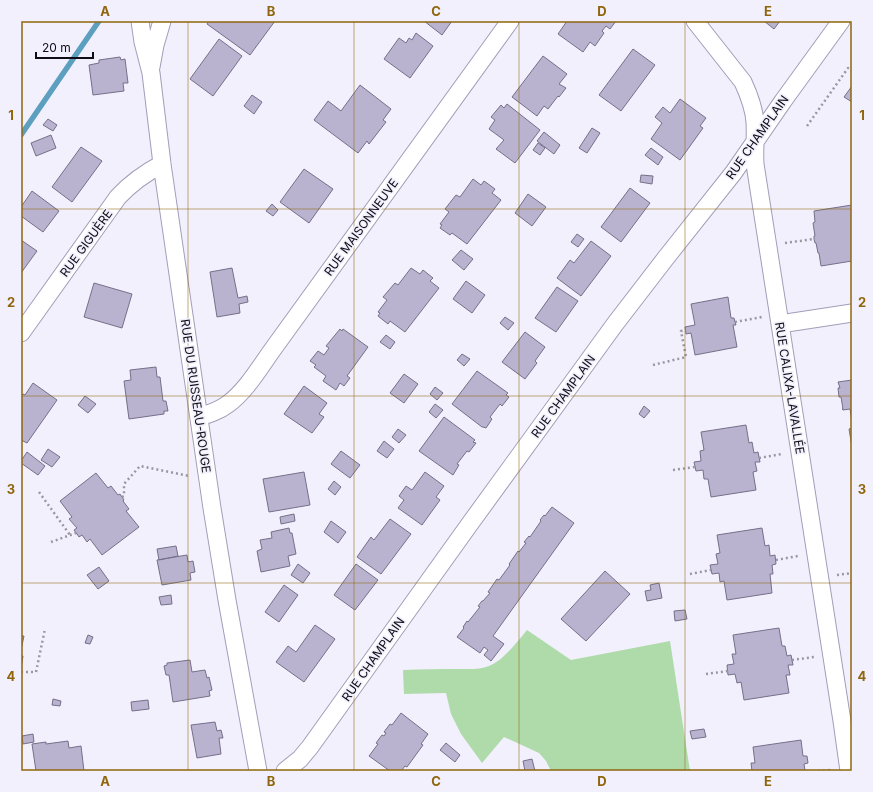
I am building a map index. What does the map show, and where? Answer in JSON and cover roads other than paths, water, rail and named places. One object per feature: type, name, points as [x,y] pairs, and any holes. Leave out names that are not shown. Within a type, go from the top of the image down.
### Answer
[{"type":"street","name":"RUE DU RUISSEAU-ROUGE","points":[[140,21],[142,42],[151,73],[162,164],[207,473],[227,600],[258,771]]},
{"type":"street","points":[[151,73],[155,45],[162,21]]},
{"type":"street","name":"RUE MAISONNEUVE","points":[[199,417],[218,410],[235,399],[242,391],[510,21]]},
{"type":"street","name":"RUE CALIXA-LAVALLÉE","points":[[695,21],[743,82],[751,102],[755,122],[755,164],[849,771]]},
{"type":"street","name":"RUE CHAMPLAIN","points":[[285,771],[310,747],[464,531],[615,324],[716,195],[841,21]]},
{"type":"street","name":"RUE GIGUÈRE","points":[[21,333],[118,197],[138,178],[162,164]]},
{"type":"street","points":[[779,319],[852,313]]},
{"type":"waterway","points":[[21,135],[99,21]]}]
